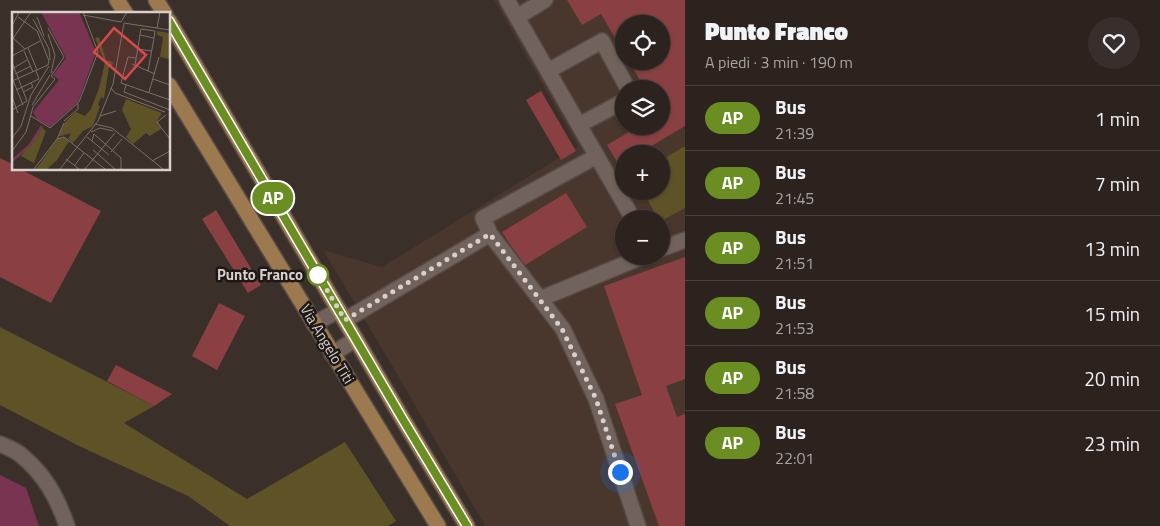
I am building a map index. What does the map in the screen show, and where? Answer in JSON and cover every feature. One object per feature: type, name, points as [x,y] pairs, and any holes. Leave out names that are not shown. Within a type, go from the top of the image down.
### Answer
[{"type":"main road","points":[[117,0],[125,12]]},
{"type":"main road","points":[[156,0],[163,12]]},
{"type":"main road","name":"Via Angelo Titi","points":[[170,23],[467,526]]},
{"type":"main road","name":"Via Angelo Titi","points":[[170,86],[438,526]]},
{"type":"street","points":[[508,0],[628,210]]},
{"type":"street","points":[[517,17],[545,0]]},
{"type":"street","points":[[548,71],[602,41],[623,80]]},
{"type":"street","points":[[579,125],[615,106]]},
{"type":"street","points":[[597,156],[483,218],[490,234],[562,329],[596,399],[638,526]]},
{"type":"street","points":[[314,324],[342,315],[490,234]]},
{"type":"street","points":[[670,246],[685,240]]},
{"type":"street","points":[[540,299],[622,265]]},
{"type":"street","points":[[332,354],[356,340]]},
{"type":"street","points":[[0,444],[20,454],[44,478],[60,506],[67,526]]},
{"type":"shaded area","points":[[494,0],[685,0],[685,526],[485,526],[323,250],[382,267],[578,146]]},
{"type":"shaded area","points":[[685,146],[685,208],[670,216],[670,210],[653,210],[648,200],[670,200],[670,155]]},
{"type":"shaded area","points":[[0,327],[154,406],[124,423],[247,499],[345,442],[396,521],[388,526],[230,526],[188,496],[79,446],[0,405]]},
{"type":"shaded area","points":[[0,475],[26,488],[39,526],[0,526]]},
{"type":"building","points":[[567,0],[685,0],[685,126],[670,135],[670,80],[640,80],[634,70],[670,70],[670,15],[615,15],[615,38],[601,14],[582,25]]},
{"type":"building","points":[[541,91],[576,151],[561,160],[526,100]]},
{"type":"building","points":[[624,135],[670,135],[653,145],[615,145],[615,158],[607,145]]},
{"type":"building","points":[[0,158],[12,164],[12,170],[22,170],[101,211],[51,303],[0,277]]},
{"type":"building","points":[[566,193],[587,227],[525,265],[502,232]]},
{"type":"building","points":[[216,210],[261,285],[248,293],[202,219]]},
{"type":"building","points":[[685,257],[685,379],[666,386],[677,417],[685,414],[685,526],[659,526],[615,404],[642,395],[604,286],[663,265],[670,265],[670,262]]},
{"type":"building","points":[[219,303],[245,316],[217,370],[192,356]]},
{"type":"building","points":[[116,365],[172,394],[154,406],[107,381]]},
{"type":"bus line","name":"AP","points":[[170,23],[467,526]]},
{"type":"place","name":"Punto Franco","points":[[318,275]]},
{"type":"route","points":[[318,275],[345,320],[490,234],[562,329],[596,399],[620,472]]}]
